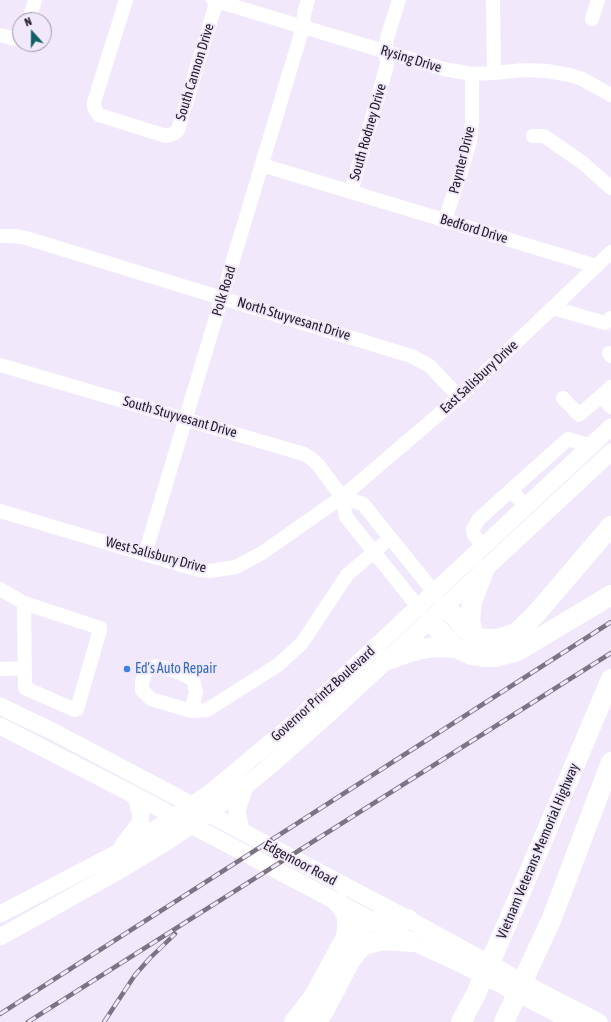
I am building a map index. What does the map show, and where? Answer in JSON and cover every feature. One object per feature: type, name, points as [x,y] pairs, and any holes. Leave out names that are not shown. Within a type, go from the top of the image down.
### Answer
[{"type":"highway","points":[[440,599],[473,635],[486,639],[498,639],[516,633],[524,627],[611,526]]},
{"type":"highway","points":[[473,635],[470,620],[472,602],[484,570]]},
{"type":"highway","points":[[387,660],[420,649],[436,647],[456,648],[484,657],[494,657],[516,652],[611,595]]},
{"type":"highway","points":[[424,614],[456,648]]},
{"type":"highway","name":"Vietnam Veterans Memorial Highway","points":[[461,1022],[476,994],[517,901],[611,679]]},
{"type":"highway","points":[[505,1020],[552,918],[611,762]]},
{"type":"highway","points":[[577,853],[611,798]]},
{"type":"highway","points":[[294,1022],[314,996],[345,939],[347,932],[346,916],[341,906],[344,896]]},
{"type":"highway","points":[[345,939],[364,924],[374,921],[408,919]]},
{"type":"highway","points":[[315,1022],[324,1011],[350,961],[360,948],[367,944],[383,940],[413,942]]},
{"type":"main road","name":"Governor Printz Boulevard","points":[[0,914],[117,853],[192,805],[239,769],[424,614],[440,599],[483,546],[611,427]]},
{"type":"main road","points":[[591,446],[597,465]]},
{"type":"main road","name":"Governor Printz Boulevard","points":[[440,599],[484,570],[611,452]]},
{"type":"main road","name":"Governor Printz Boulevard","points":[[0,937],[122,869],[168,841],[208,814],[245,786],[302,738],[387,660],[424,614]]},
{"type":"main road","name":"Edgemoor Road","points":[[0,706],[240,831],[344,896],[374,921],[413,942],[461,964],[570,1021]]},
{"type":"main road","name":"Edgemoor Road","points":[[0,726],[223,841],[344,896],[408,919],[599,1022]]},
{"type":"main road","points":[[240,831],[237,811],[245,786]]},
{"type":"main road","points":[[117,853],[140,823],[142,815],[136,796]]},
{"type":"street","points":[[31,12],[35,0]]},
{"type":"street","name":"South Cannon Drive","points":[[126,0],[94,102],[94,107],[99,115],[166,136],[175,133],[178,130],[216,0]]},
{"type":"street","name":"Rysing Drive","points":[[216,0],[444,69],[472,74],[524,70],[558,72],[582,79],[611,95]]},
{"type":"street","name":"Polk Road","points":[[145,554],[303,27],[304,14],[308,0]]},
{"type":"street","name":"South Rodney Drive","points":[[262,165],[351,192],[388,65],[387,38],[399,0]]},
{"type":"street","points":[[493,0],[494,73]]},
{"type":"street","points":[[592,19],[598,0]]},
{"type":"street","points":[[0,35],[12,38]]},
{"type":"street","name":"Paynter Drive","points":[[445,220],[470,141],[472,121],[472,74]]},
{"type":"street","points":[[533,136],[544,136],[583,163],[611,188]]},
{"type":"street","name":"Bedford Drive","points":[[351,192],[596,266]]},
{"type":"street","name":"North Stuyvesant Drive","points":[[0,236],[26,238],[423,360],[459,397]]},
{"type":"street","name":"East Salisbury Drive","points":[[342,497],[459,397],[611,252]]},
{"type":"street","points":[[553,308],[605,322],[611,318]]},
{"type":"street","name":"South Stuyvesant Drive","points":[[0,365],[304,454],[319,466],[342,497],[346,517],[424,614]]},
{"type":"street","points":[[563,398],[579,415],[606,392],[611,407]]},
{"type":"street","points":[[483,546],[474,535],[473,529],[480,519],[511,490],[568,439],[591,446]]},
{"type":"street","points":[[511,490],[526,507]]},
{"type":"street","points":[[342,497],[363,504],[440,599]]},
{"type":"street","name":"West Salisbury Drive","points":[[0,511],[195,569],[210,571],[236,567],[262,553],[342,497]]},
{"type":"street","points":[[190,711],[207,710],[278,665],[302,643],[347,575],[390,538]]},
{"type":"street","points":[[0,590],[24,603],[100,628],[77,709],[75,710],[25,688],[24,603]]},
{"type":"street","points":[[0,669],[25,668]]},
{"type":"railway","points":[[0,1014],[611,622]]},
{"type":"railway","points":[[28,1022],[611,653]]},
{"type":"railway","points":[[104,1022],[135,975],[175,934]]},
{"type":"place","name":"Ed’s Auto Repair","points":[[127,669]]}]
